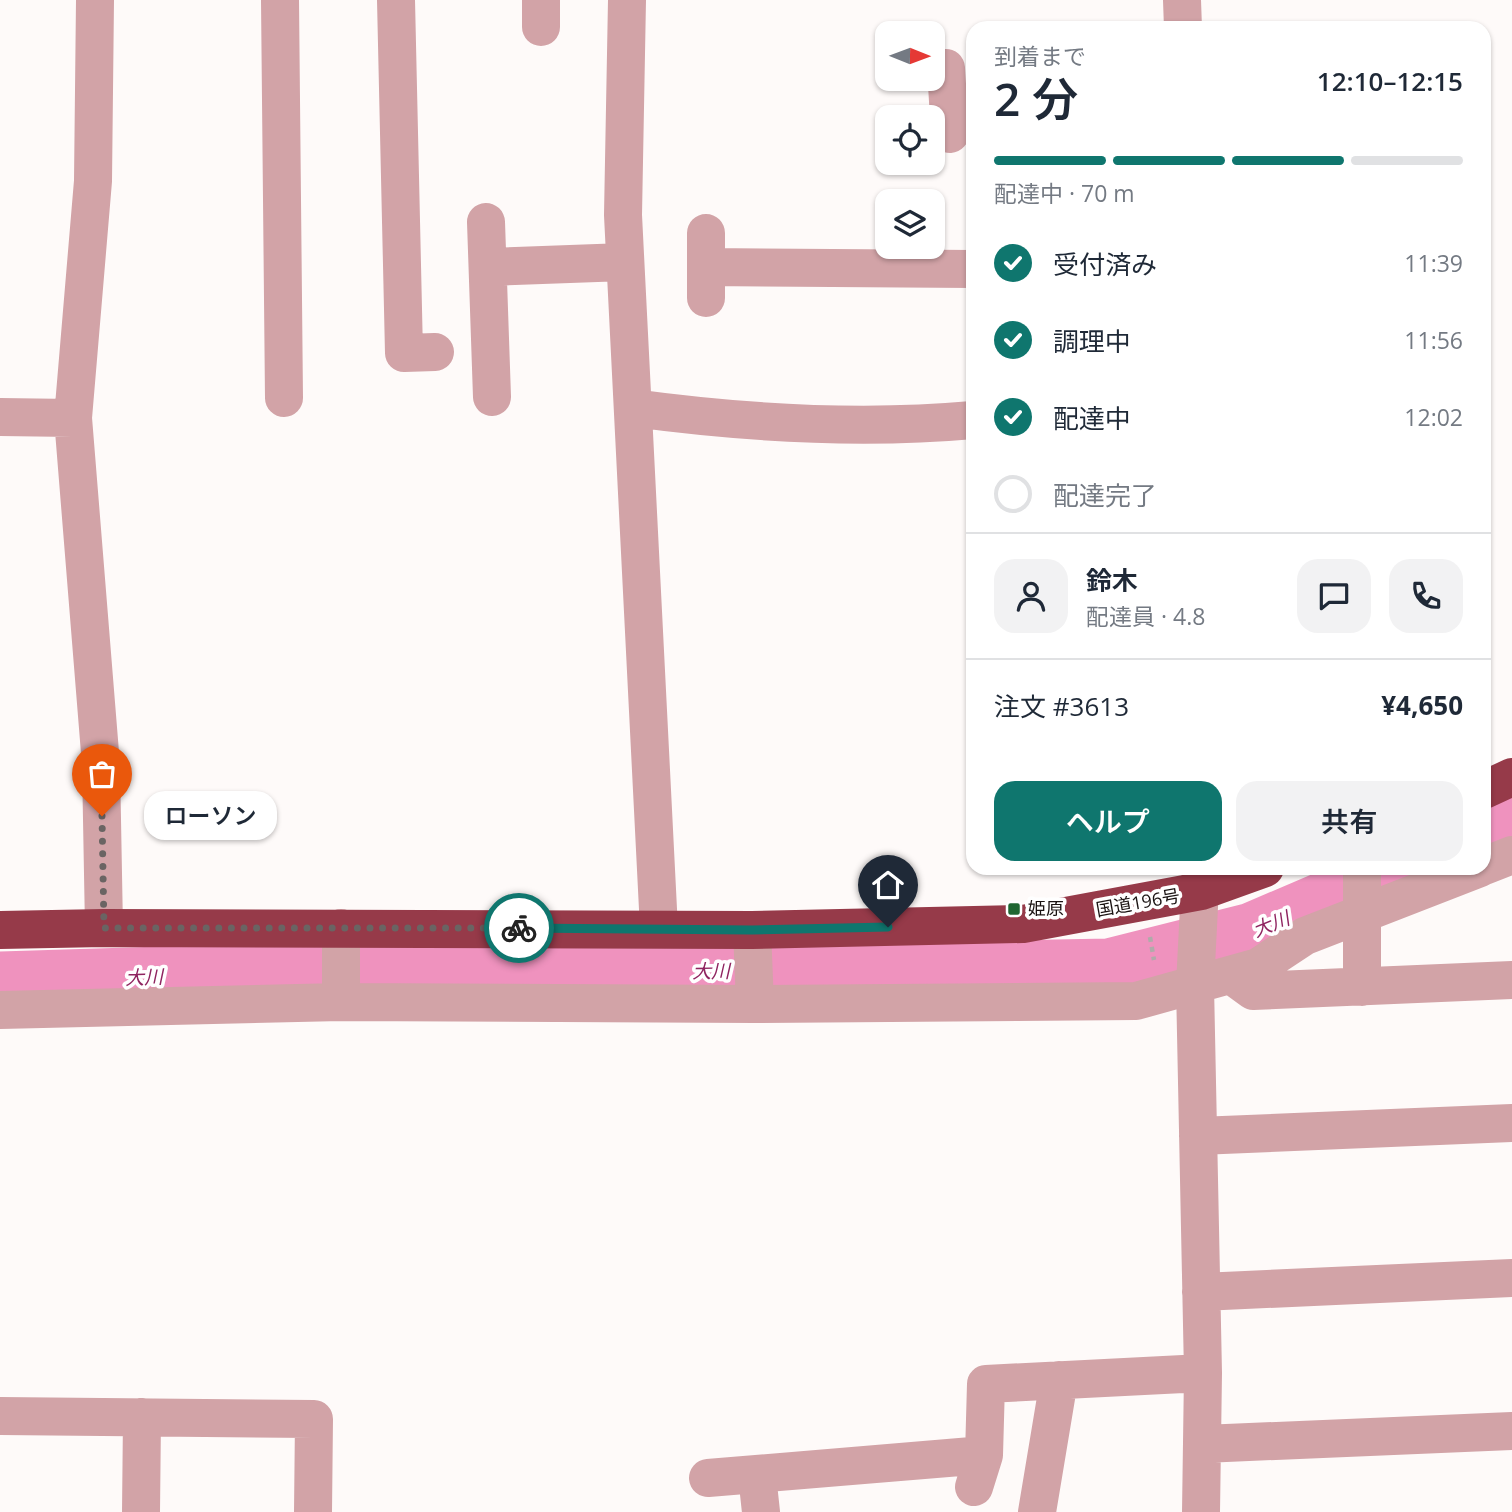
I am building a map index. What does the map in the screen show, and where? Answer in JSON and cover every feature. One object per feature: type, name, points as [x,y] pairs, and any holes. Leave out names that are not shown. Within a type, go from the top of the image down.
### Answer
[{"type":"highway","points":[[1491,787],[1512,778]]},
{"type":"highway","name":"国道196号","points":[[0,930],[104,928],[341,971],[659,929],[753,972],[1023,924],[1228,875]]},
{"type":"street","points":[[95,0],[93,181],[74,418],[101,765],[104,928]]},
{"type":"street","points":[[280,0],[284,398]]},
{"type":"street","points":[[396,0],[404,354],[435,352]]},
{"type":"street","points":[[627,0],[622,215],[659,929]]},
{"type":"street","points":[[1182,0],[1182,21]]},
{"type":"street","points":[[946,68],[952,134]]},
{"type":"street","points":[[486,222],[492,397]]},
{"type":"street","points":[[488,267],[625,262]]},
{"type":"street","points":[[706,266],[966,269]]},
{"type":"street","points":[[633,408],[678,414],[821,423],[930,424],[966,421]]},
{"type":"street","points":[[0,417],[74,418]]},
{"type":"street","points":[[1491,863],[1512,855]]},
{"type":"street","points":[[0,1010],[341,971],[753,972],[1136,1001],[1207,976],[1258,967],[1362,895],[1448,875]]},
{"type":"street","points":[[1201,880],[1198,929],[1207,976],[1198,1136],[1203,1373],[1201,1512]]},
{"type":"street","points":[[1362,895],[1362,987]]},
{"type":"street","points":[[1207,976],[1253,991],[1512,980]]},
{"type":"street","points":[[1198,1136],[1512,1123]]},
{"type":"street","points":[[1201,1292],[1512,1278]]},
{"type":"street","points":[[708,1479],[757,1475],[979,1471],[986,1384],[1203,1373]]},
{"type":"street","points":[[1037,1512],[1059,1380]]},
{"type":"street","points":[[0,1416],[314,1419],[313,1512]]},
{"type":"street","points":[[141,1512],[142,1417]]},
{"type":"street","points":[[1203,1444],[1512,1431]]},
{"type":"street","points":[[757,1475],[761,1512]]},
{"type":"waterway","name":"大川","points":[[1491,829],[1512,819]]},
{"type":"waterway","name":"大川","points":[[0,982],[292,973],[574,976],[699,970],[885,973],[1109,969],[1252,933],[1388,875]]},
{"type":"way so far","points":[[102,816],[104,928],[519,928]]},
{"type":"place","name":"ローソン","points":[[102,816]]},
{"type":"place","name":"姫原","points":[[1014,909]]},
{"type":"route","points":[[519,928],[752,930],[888,927]]}]
